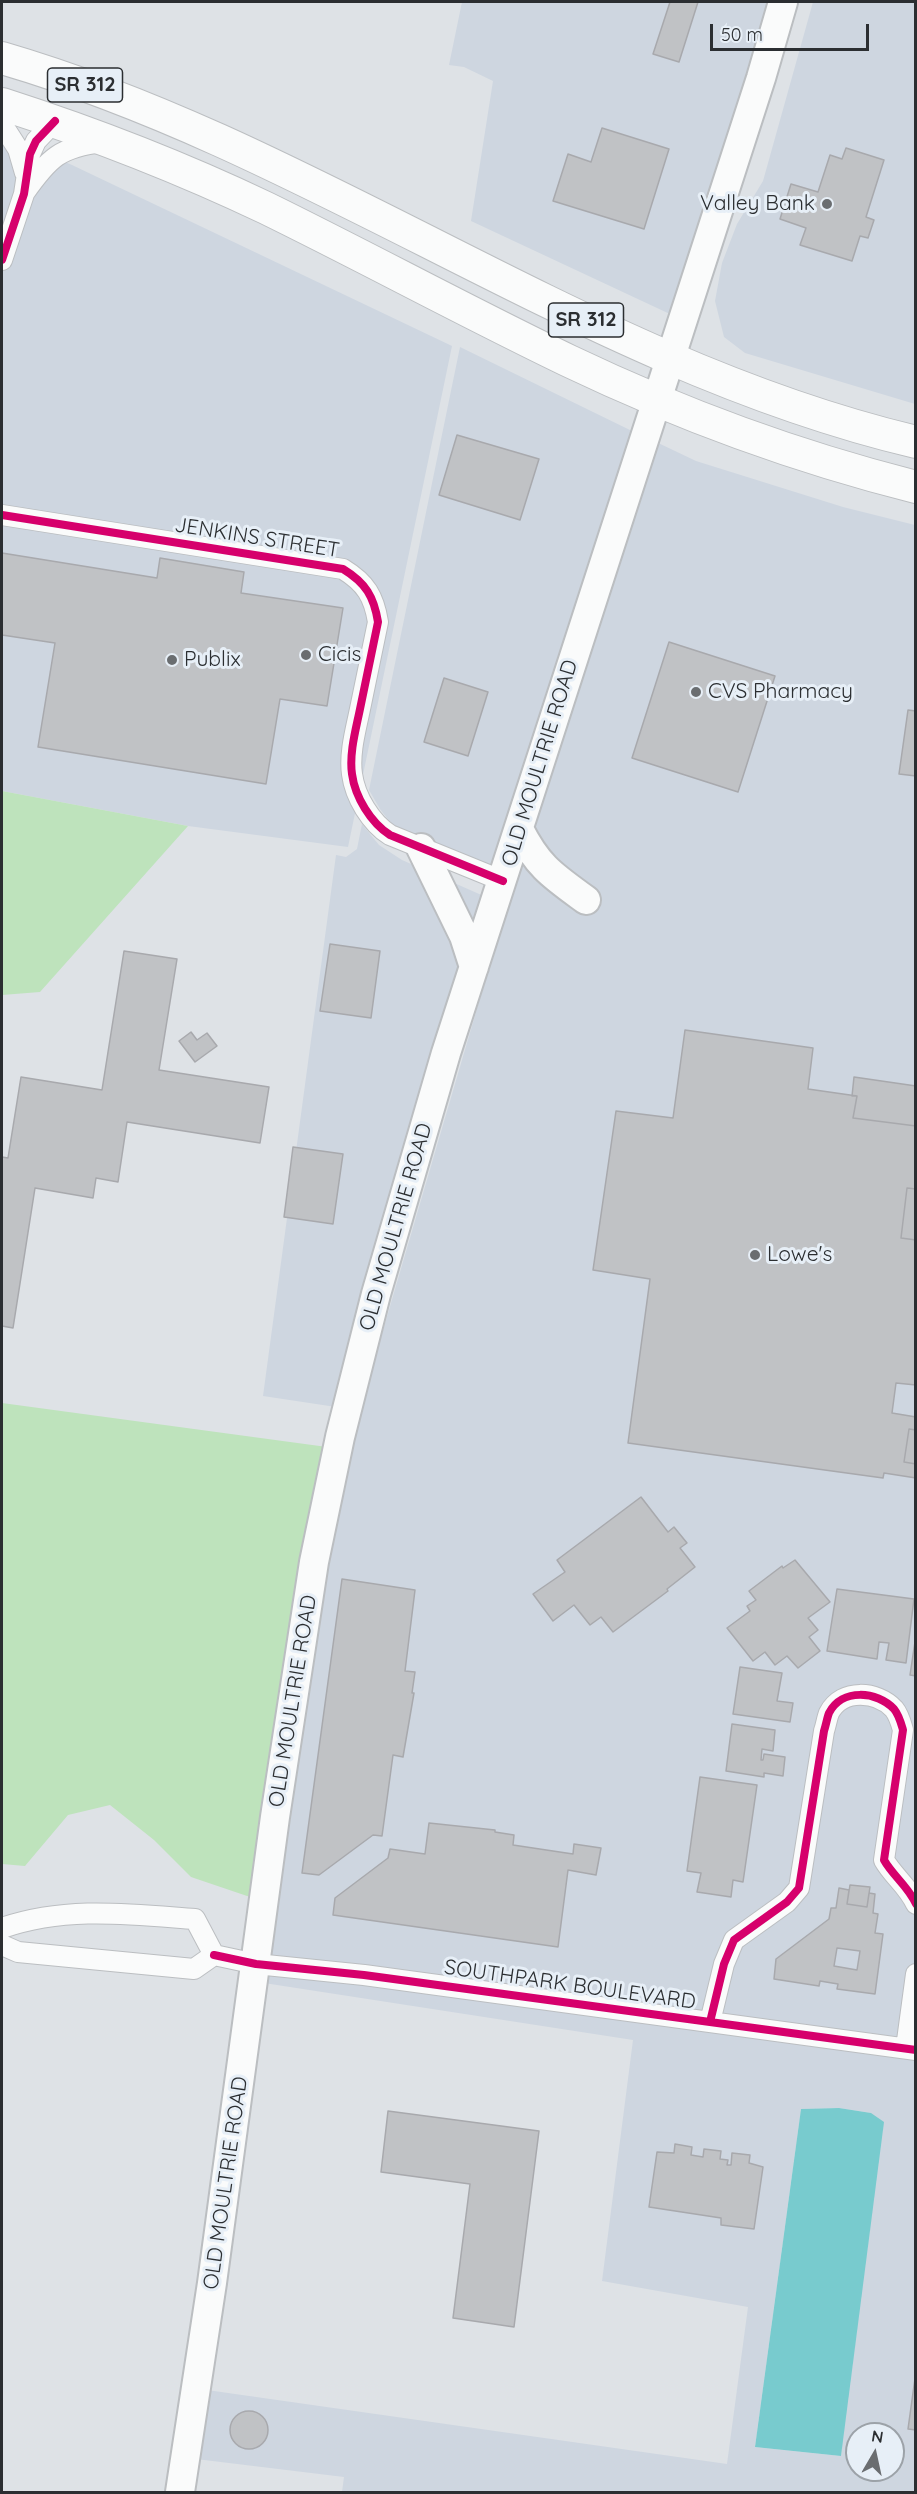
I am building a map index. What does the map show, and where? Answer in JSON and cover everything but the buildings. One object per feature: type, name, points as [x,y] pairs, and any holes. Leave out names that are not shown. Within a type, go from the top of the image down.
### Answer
[{"type":"main road","name":"OLD MOULTRIE ROAD","points":[[180,2493],[212,2283],[275,1817],[314,1562],[340,1437],[376,1294],[446,1053],[761,78],[783,2]]},
{"type":"main road","name":"SR 312","points":[[2,58],[92,87],[166,115],[253,154],[566,312],[669,359],[830,418],[915,442]]},
{"type":"main road","name":"SR 312","points":[[2,104],[110,141],[265,208],[570,361],[656,400],[764,441],[864,474],[915,487]]},
{"type":"main road","points":[[55,121],[96,111],[166,115]]},
{"type":"main road","points":[[519,829],[541,865],[557,880],[586,900]]},
{"type":"main road","points":[[421,848],[464,936],[474,967]]},
{"type":"street","points":[[2,260],[25,184],[30,154],[36,141],[55,121]]},
{"type":"street","points":[[2,124],[18,149],[25,184]]},
{"type":"street","points":[[25,184],[59,154],[78,145],[110,141]]},
{"type":"street","name":"JENKINS STREET","points":[[2,515],[343,569],[358,578],[368,590],[375,604],[378,622],[355,736],[352,774],[359,797],[381,829],[503,881]]},
{"type":"street","points":[[710,2022],[724,1964],[734,1940],[787,1902],[799,1887],[824,1731],[829,1713],[848,1697],[860,1694],[875,1696],[895,1710],[900,1720],[903,1730],[884,1860],[915,1904]]},
{"type":"street","points":[[2,1928],[24,1920],[96,1912],[195,1919],[214,1955],[194,1970],[18,1952],[2,1946]]},
{"type":"street","name":"SOUTHPARK BOULEVARD","points":[[214,1955],[256,1964],[364,1975],[911,2049]]},
{"type":"street","points":[[911,2049],[915,1974]]},
{"type":"shaded area","points":[[462,2],[772,2],[672,315],[471,221],[493,81],[464,67],[449,65]]},
{"type":"shaded area","points":[[813,2],[915,2],[915,404],[745,353],[724,337],[715,301],[722,263],[737,224],[763,181]]},
{"type":"shaded area","points":[[2,135],[72,165],[452,346],[348,847],[188,826],[2,791]]},
{"type":"shaded area","points":[[460,347],[634,432],[494,873],[393,826],[369,790]]},
{"type":"shaded area","points":[[654,441],[696,461],[843,507],[915,525],[915,2492],[342,2492],[344,2477],[196,2459],[207,2390],[727,2464],[748,2307],[602,2281],[633,2040],[264,1983],[325,1564],[348,1450],[512,889]],"holes":[[[839,2108],[871,2113],[841,2456],[755,2447],[801,2109]]]},
{"type":"shaded area","points":[[362,824],[379,845],[402,860],[486,897],[336,1407],[263,1396],[336,855],[346,857],[357,849]]},
{"type":"green space","points":[[2,791],[188,826],[40,992],[2,995]]},
{"type":"green space","points":[[2,1403],[327,1447],[253,1898],[191,1877],[154,1840],[110,1805],[68,1815],[25,1866],[2,1864]]},
{"type":"water","points":[[839,2108],[871,2113],[884,2122],[841,2456],[755,2447],[801,2109]]},
{"type":"cycle path","points":[[2,260],[24,194],[30,154],[36,141],[55,121]]},
{"type":"cycle path","points":[[2,515],[343,569],[351,574],[368,591],[378,622],[352,749],[352,774],[360,800],[376,824],[390,835],[503,881]]},
{"type":"cycle path","points":[[710,2022],[724,1964],[734,1940],[787,1902],[799,1888],[824,1731],[829,1713],[842,1699],[860,1695],[878,1699],[894,1709],[901,1722],[903,1730],[884,1860],[916,1904]]},
{"type":"cycle path","points":[[214,1955],[256,1964],[364,1975],[916,2050]]},
{"type":"place","name":"Valley Bank","points":[[827,204]]},
{"type":"place","name":"Cicis","points":[[306,655]]},
{"type":"place","name":"Publix","points":[[172,660]]},
{"type":"place","name":"CVS Pharmacy","points":[[696,692]]},
{"type":"place","name":"Lowe's","points":[[755,1255]]}]
